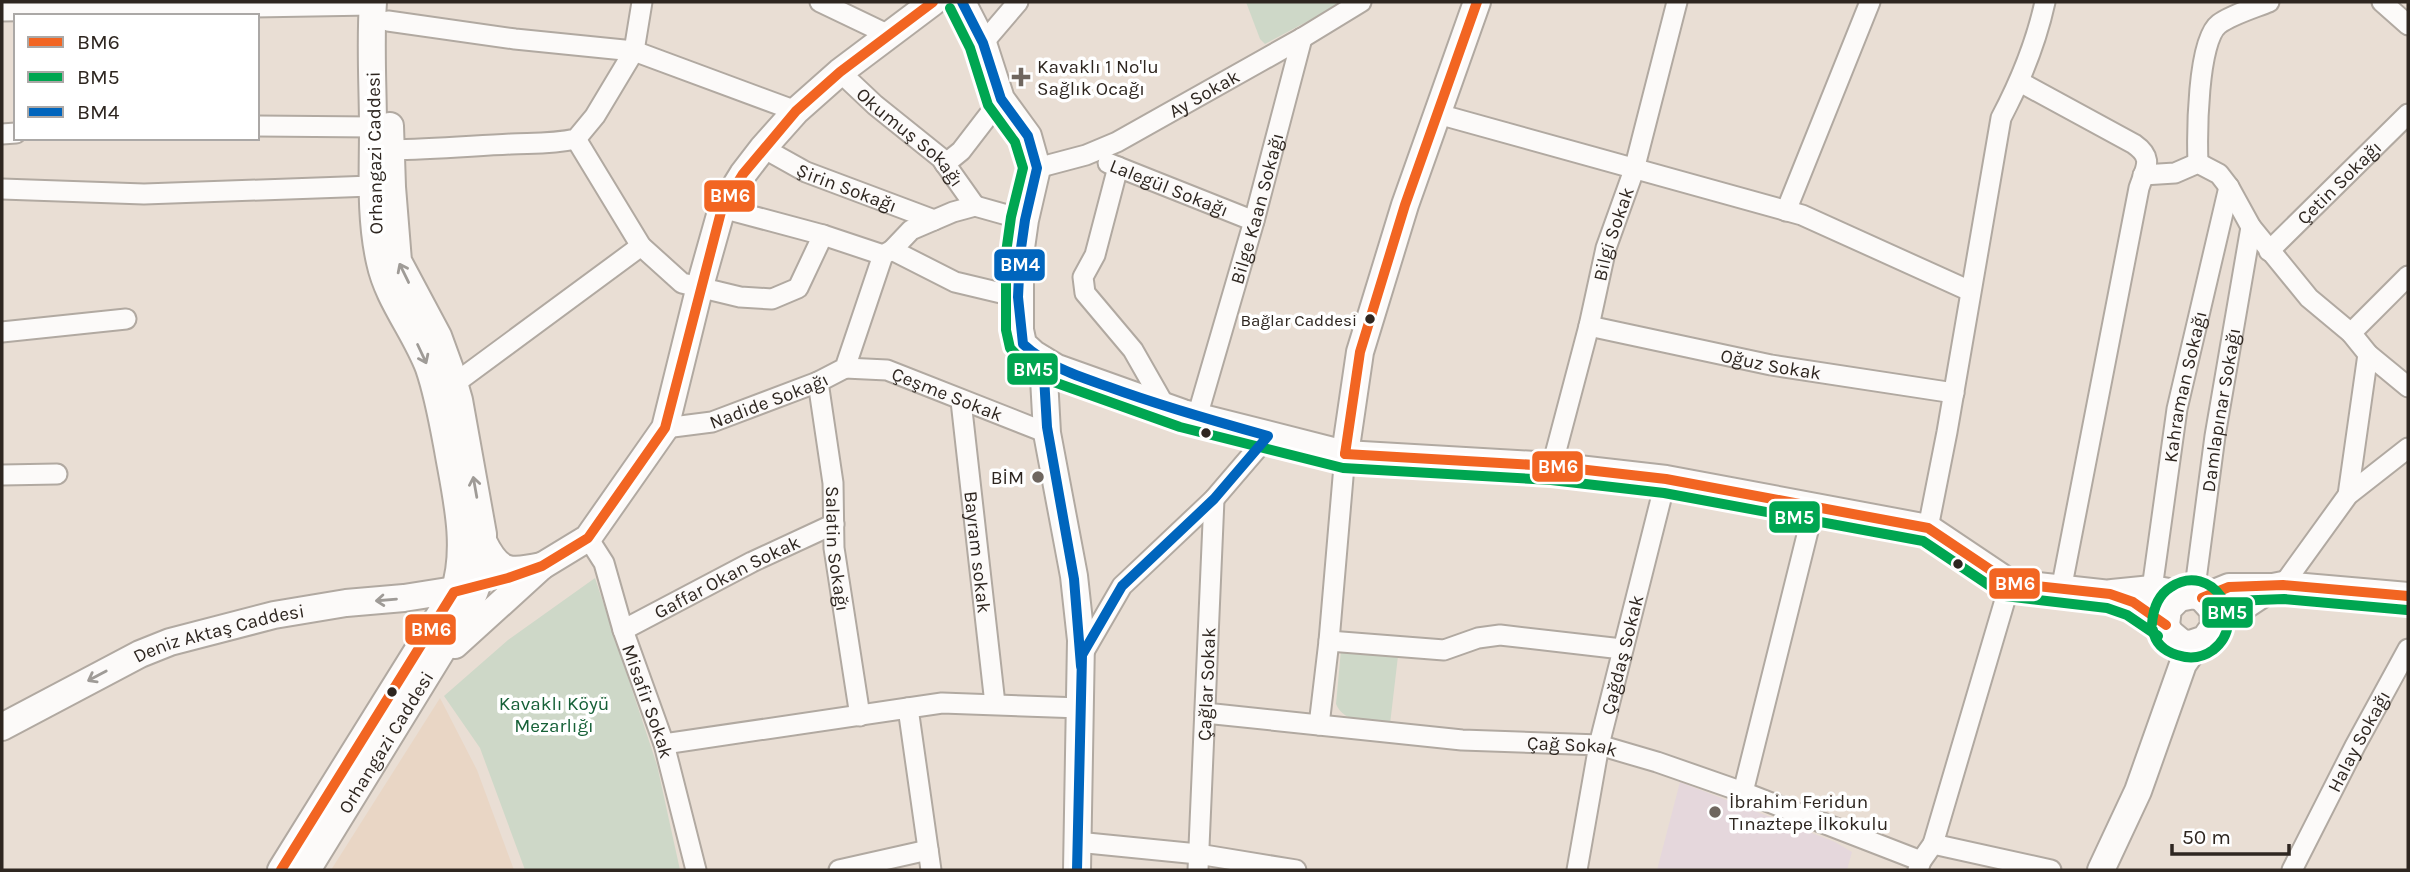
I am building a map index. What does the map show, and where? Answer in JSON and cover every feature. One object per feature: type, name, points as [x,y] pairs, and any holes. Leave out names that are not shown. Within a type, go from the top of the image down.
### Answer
[{"type":"street","points":[[391,150],[513,144],[548,145],[576,139],[595,116],[634,51],[642,2]]},
{"type":"street","points":[[820,2],[890,35]]},
{"type":"street","points":[[433,665],[542,566],[588,538],[665,428],[722,208],[762,148],[796,111],[840,72],[933,2]]},
{"type":"street","points":[[962,2],[982,43],[1001,99],[1028,136],[1037,168],[1025,220],[1018,297],[1020,330],[1023,344],[1057,368],[1166,408],[1345,454],[1552,466],[1666,479],[1928,528],[2010,583],[2110,594],[2152,589],[2194,596],[2213,610],[2187,639],[2138,792],[2101,870]]},
{"type":"street","points":[[982,43],[1018,2]]},
{"type":"street","points":[[1319,726],[1345,454],[1360,352],[1405,205],[1478,2]]},
{"type":"street","name":"Bilgi Sokak","points":[[1552,466],[1589,326],[1606,248],[1634,170],[1677,2]]},
{"type":"street","points":[[1786,211],[1870,2]]},
{"type":"street","points":[[1928,528],[2001,118],[2020,82],[2039,31],[2045,2]]},
{"type":"street","points":[[2198,163],[2197,120],[2206,48],[2210,36],[2218,24],[2269,2]]},
{"type":"street","points":[[2382,2],[2408,25]]},
{"type":"street","name":"Ay Sokak","points":[[1037,168],[1086,155],[1117,142],[1302,38],[1357,3]]},
{"type":"street","points":[[2,10],[381,7],[515,39],[634,51],[796,111]]},
{"type":"street","name":"Orhangazi Caddesi","points":[[281,870],[307,855],[465,613],[466,588],[458,580],[461,552],[459,518],[443,425],[428,367],[386,283],[380,265],[374,223],[371,33],[381,7]]},
{"type":"street","name":"Orhangazi Caddesi","points":[[307,855],[484,557],[464,426],[454,384],[438,336],[398,261],[381,7]]},
{"type":"street","name":"Bilge Kaan Sokağı","points":[[1197,417],[1254,221],[1302,38]]},
{"type":"street","name":"Okumuş Sokağı","points":[[840,72],[875,105],[942,158],[975,206]]},
{"type":"street","points":[[2020,82],[2134,144],[2146,152],[2148,160],[2062,590]]},
{"type":"street","points":[[945,164],[961,151],[1001,99]]},
{"type":"street","points":[[1438,114],[1802,215],[1970,291]]},
{"type":"street","name":"Çetin Sokağı","points":[[2269,251],[2408,114]]},
{"type":"street","points":[[259,126],[373,127]]},
{"type":"street","points":[[576,139],[641,246],[682,283],[740,297],[772,299],[798,288],[823,235]]},
{"type":"street","name":"Şirin Sokağı","points":[[762,148],[806,172],[934,219]]},
{"type":"street","name":"Lalegül Sokağı","points":[[1086,155],[1254,221]]},
{"type":"street","points":[[2143,175],[2175,173],[2198,163]]},
{"type":"street","points":[[2198,163],[2218,174],[2229,187],[2251,227],[2309,298],[2351,333],[2368,354],[2408,387]]},
{"type":"street","points":[[1118,167],[1094,255],[1083,277],[1086,293],[1133,351],[1166,408]]},
{"type":"street","points":[[2,189],[144,194],[372,186]]},
{"type":"street","name":"Kahraman Sokağı","points":[[2152,589],[2178,409],[2229,187]]},
{"type":"street","points":[[975,206],[1025,220]]},
{"type":"street","name":"Nadide Sokağı","points":[[665,428],[712,422],[818,382],[845,368],[887,253],[911,230],[934,219],[975,206]]},
{"type":"street","points":[[722,208],[887,253],[955,282],[1018,297]]},
{"type":"street","name":"Damlapınar Sokağı","points":[[2194,596],[2215,436],[2251,227]]},
{"type":"street","points":[[454,384],[533,323],[641,246]]},
{"type":"street","points":[[2351,333],[2408,276]]},
{"type":"street","points":[[2,332],[126,319]]},
{"type":"street","name":"Oğuz Sokak","points":[[1589,326],[1771,365],[1954,393]]},
{"type":"street","points":[[2348,495],[2368,354]]},
{"type":"street","points":[[1043,360],[1047,433],[1078,606],[1082,655],[1077,870]]},
{"type":"street","name":"Çeşme Sokak","points":[[845,368],[887,370],[1047,433]]},
{"type":"street","name":"Salatin Sokağı","points":[[818,382],[833,483],[834,548],[860,716]]},
{"type":"street","name":"Bayram sokak","points":[[961,401],[995,704]]},
{"type":"street","points":[[1078,606],[1095,607],[1122,586],[1214,499],[1268,436]]},
{"type":"street","points":[[2187,639],[2278,586],[2348,495],[2408,448]]},
{"type":"street","points":[[2,475],[57,474]]},
{"type":"street","name":"Çağdaş Sokak","points":[[1577,870],[1599,745],[1666,479]]},
{"type":"street","name":"Çağlar Sokak","points":[[1198,862],[1214,499]]},
{"type":"street","points":[[1744,792],[1814,507]]},
{"type":"street","name":"Gaffar Okan Sokak","points":[[623,630],[752,562],[834,524]]},
{"type":"street","name":"Misafir Sokak","points":[[588,538],[604,563],[623,630],[664,744],[696,870]]},
{"type":"street","points":[[483,541],[491,557],[515,572],[542,566]]},
{"type":"street","name":"Deniz Aktaş Caddesi","points":[[2,727],[140,654],[170,642],[274,615],[466,588],[542,566]]},
{"type":"street","points":[[1919,865],[1933,844],[2010,583]]},
{"type":"street","points":[[1082,655],[1122,586]]},
{"type":"street","points":[[2187,639],[2168,609],[2179,597],[2229,587],[2278,586],[2408,596]]},
{"type":"street","points":[[2110,594],[2133,602],[2187,639]]},
{"type":"street","points":[[1329,641],[1444,650],[1478,638],[1500,635],[1622,649]]},
{"type":"street","name":"Halay Sokağı","points":[[2292,870],[2408,649]]},
{"type":"street","points":[[664,744],[942,703],[1081,708]]},
{"type":"street","points":[[908,708],[931,870]]},
{"type":"street","name":"Çağ Sokak","points":[[1205,713],[1462,740],[1599,745],[1744,792],[1919,865]]},
{"type":"street","points":[[1077,842],[1198,862],[1296,870]]},
{"type":"street","points":[[1933,844],[2051,870]]},
{"type":"street","points":[[839,870],[928,850]]},
{"type":"shaded area","points":[[440,698],[477,770],[514,870],[331,870]]},
{"type":"shaded area","name":"İbrahim Feridun Tınaztepe İlkokulu","points":[[1680,782],[1835,842],[1852,852],[1847,870],[1657,870]]},
{"type":"green space","points":[[1246,2],[1342,3],[1265,44],[1260,39]]},
{"type":"green space","name":"Kavaklı Köyü Mezarlığı","points":[[595,578],[657,765],[680,870],[525,870],[480,748],[444,696],[508,640]]},
{"type":"green space","points":[[1341,650],[1398,656],[1390,724],[1352,718],[1345,715],[1336,704]]},
{"type":"transit line","name":"BM6","points":[[281,870],[454,592],[542,566],[588,538],[665,428],[722,208],[743,174],[796,111],[840,72],[933,2]]},
{"type":"transit line","name":"BM4","points":[[962,2],[983,43],[1001,99],[1028,136],[1037,168],[1020,255],[1018,297],[1023,344],[1053,365],[1086,379],[1168,407],[1268,436],[1214,499],[1122,586],[1082,655],[1077,870]]},
{"type":"transit line","name":"BM6","points":[[1345,454],[1360,352],[1405,205],[1477,2]]},
{"type":"transit line","name":"BM5","points":[[950,8],[970,48],[988,105],[1015,142],[1023,168],[1011,217],[1006,253],[1006,330],[1010,348],[1026,365],[1051,381],[1180,427],[1343,468],[1551,480],[1664,493],[1923,541],[2005,596],[2107,608],[2127,615],[2158,636]]},
{"type":"transit line","name":"BM4","points":[[1043,360],[1047,427],[1074,579],[1081,666]]},
{"type":"transit line","name":"BM6","points":[[1345,454],[1552,466],[1666,479],[1928,528],[2010,583],[2110,594],[2133,602],[2166,625]]},
{"type":"transit line","name":"BM5","points":[[2152,624],[2155,608],[2163,594],[2171,587],[2186,581],[2200,581],[2212,587],[2227,610],[2228,624],[2224,638],[2213,650],[2200,656],[2186,657],[2168,651],[2158,643],[2153,630]]},
{"type":"transit line","name":"BM6","points":[[2202,598],[2229,587],[2283,585],[2408,596]]},
{"type":"transit line","name":"BM5","points":[[2207,611],[2232,601],[2284,599],[2407,610]]},
{"type":"place","name":"Kavaklı 1 No'lu Sağlık Ocağı","points":[[1021,77]]},
{"type":"place","name":"Bağlar Caddesi","points":[[1370,319]]},
{"type":"place","name":"BİM","points":[[1038,477]]},
{"type":"place","name":"İbrahim Feridun Tınaztepe İlkokulu","points":[[1715,812]]}]
